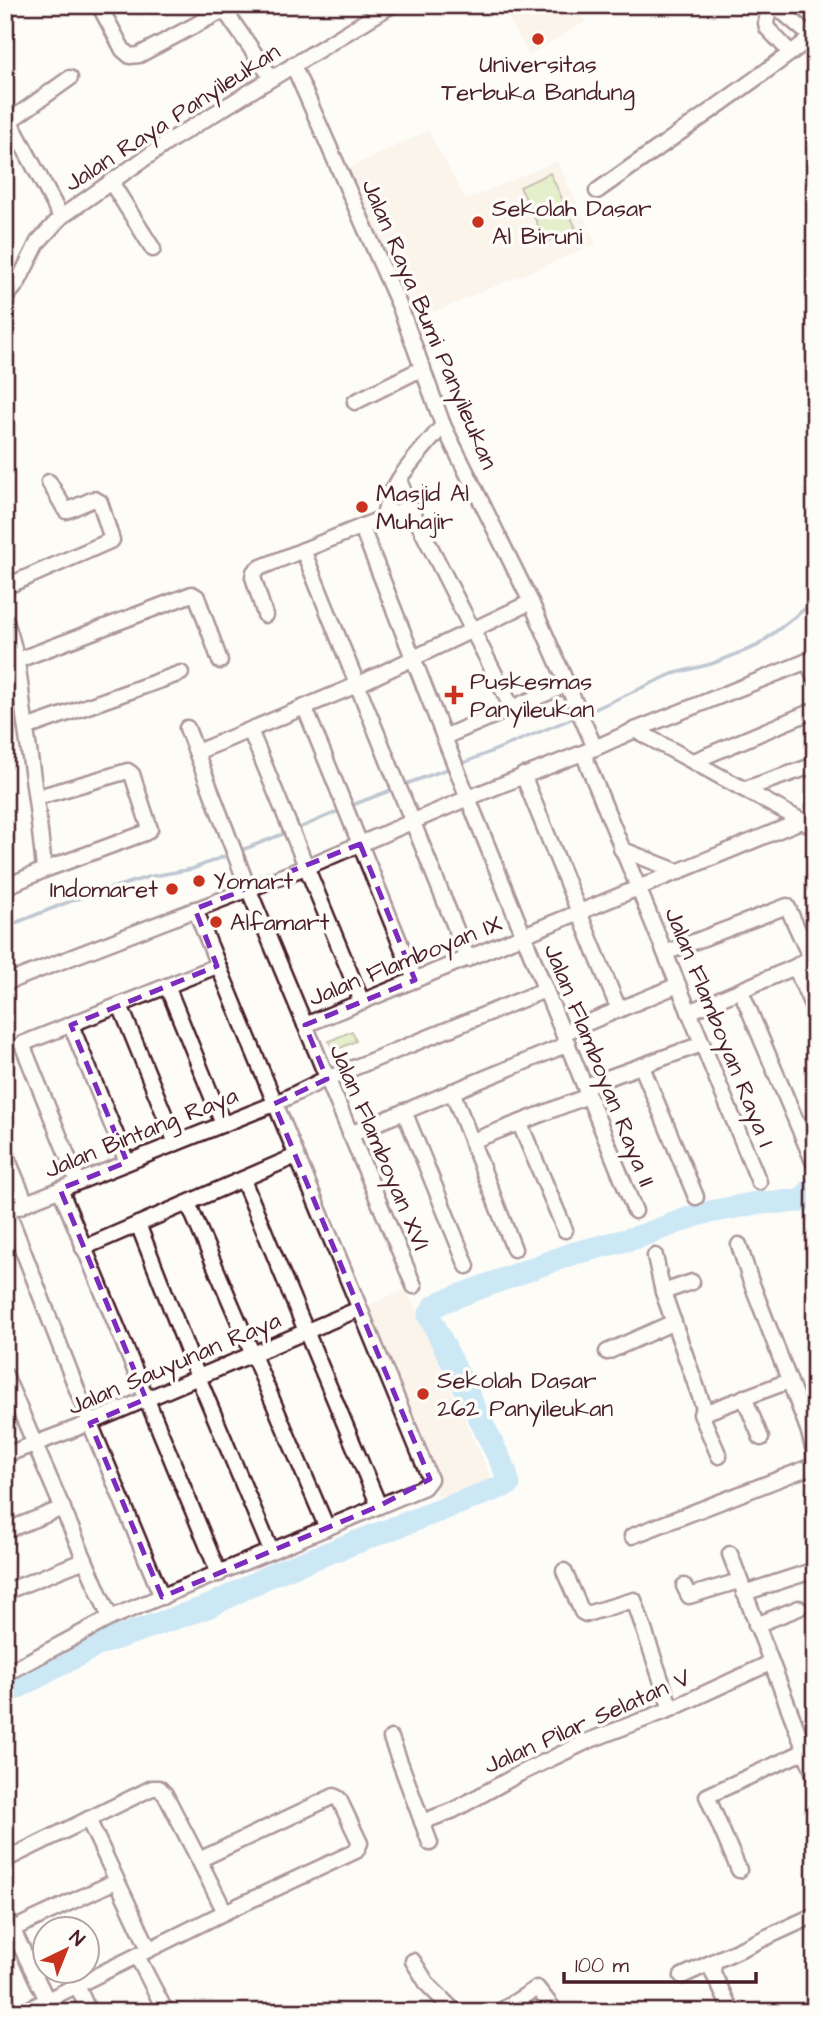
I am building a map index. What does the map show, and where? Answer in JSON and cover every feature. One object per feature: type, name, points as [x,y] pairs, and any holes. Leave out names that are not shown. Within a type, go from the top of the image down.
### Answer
[{"type":"street","points":[[99,5],[123,50],[130,56],[139,55],[218,13],[227,14],[271,77]]},
{"type":"street","name":"Jalan Raya Panyileukan","points":[[6,294],[17,284],[38,242],[61,217],[171,140],[393,5]]},
{"type":"street","points":[[597,191],[814,38],[772,5],[767,28],[791,53]]},
{"type":"street","name":"Jalan Raya Bumi Panyileukan","points":[[293,65],[369,234],[443,425],[531,602],[568,684],[621,849]]},
{"type":"street","points":[[61,217],[8,116],[71,79]]},
{"type":"street","points":[[111,182],[153,250]]},
{"type":"street","points":[[355,402],[423,368]]},
{"type":"street","points":[[384,518],[385,504],[399,480],[443,425]]},
{"type":"street","points":[[399,480],[410,507],[512,708]]},
{"type":"street","points":[[5,587],[112,539],[100,502],[94,499],[66,511],[49,482]]},
{"type":"street","points":[[265,615],[253,577],[254,572],[410,507]]},
{"type":"street","name":"Jalan Flamboyan Raya II","points":[[362,527],[544,990],[635,1211]]},
{"type":"street","points":[[303,550],[468,958]]},
{"type":"street","points":[[12,662],[187,594],[197,597],[220,661]]},
{"type":"street","points":[[197,752],[357,685],[531,602]]},
{"type":"street","points":[[5,619],[38,797],[44,870]]},
{"type":"street","points":[[5,983],[306,867],[523,775],[811,660],[815,679]]},
{"type":"street","points":[[26,728],[181,673]]},
{"type":"street","points":[[444,737],[568,684]]},
{"type":"street","points":[[305,708],[415,980]]},
{"type":"street","points":[[694,761],[815,710]]},
{"type":"street","name":"Jalan Flamboyan XVI","points":[[187,728],[248,888],[414,1286]]},
{"type":"street","points":[[250,730],[362,1002]]},
{"type":"street","points":[[635,730],[815,828]]},
{"type":"street","points":[[745,789],[815,765]]},
{"type":"street","points":[[5,887],[150,829],[132,774],[128,771],[38,797]]},
{"type":"street","points":[[523,775],[619,1010]]},
{"type":"street","name":"Jalan Flamboyan IX","points":[[305,1025],[801,821]]},
{"type":"street","points":[[621,849],[679,872]]},
{"type":"street","name":"Jalan Flamboyan Raya I","points":[[621,849],[760,1182]]},
{"type":"street","points":[[666,953],[788,906],[811,949],[809,958],[795,967],[689,1012]]},
{"type":"street","points":[[5,1674],[110,1618],[424,1487],[430,1479],[195,909]]},
{"type":"street","points":[[78,1182],[22,1044],[217,966]]},
{"type":"street","points":[[795,967],[815,1012]]},
{"type":"street","points":[[350,1134],[452,1091],[619,1010],[678,985]]},
{"type":"street","points":[[167,986],[223,1124]]},
{"type":"street","name":"Jalan Bintang Raya","points":[[26,1203],[274,1104],[327,1079],[544,990]]},
{"type":"street","points":[[741,991],[813,1161]]},
{"type":"street","points":[[120,1005],[176,1143]]},
{"type":"street","points":[[71,1025],[127,1162]]},
{"type":"street","points":[[472,1141],[520,1124],[587,1091],[702,1044]]},
{"type":"street","points":[[642,1067],[696,1197]]},
{"type":"street","points":[[452,1091],[514,1249]]},
{"type":"street","points":[[404,1111],[467,1266]]},
{"type":"street","points":[[520,1124],[565,1230]]},
{"type":"street","points":[[5,1153],[26,1203],[6,1213],[162,1597]]},
{"type":"street","points":[[83,1248],[296,1156]]},
{"type":"street","points":[[243,1180],[379,1506]]},
{"type":"street","points":[[60,1189],[219,1574]]},
{"type":"street","points":[[188,1203],[327,1528]]},
{"type":"street","points":[[138,1224],[271,1551]]},
{"type":"street","points":[[739,1245],[808,1429],[815,1455]]},
{"type":"street","points":[[655,1256],[663,1292],[705,1411]]},
{"type":"street","points":[[663,1292],[692,1282]]},
{"type":"street","name":"Jalan Sauyunan Raya","points":[[5,1455],[90,1423],[359,1309]]},
{"type":"street","points":[[607,1352],[674,1322]]},
{"type":"street","points":[[719,1456],[700,1416],[705,1411],[789,1381]]},
{"type":"street","points":[[7,1384],[110,1618]]},
{"type":"street","points":[[744,1397],[761,1438]]},
{"type":"street","points":[[632,1536],[815,1465]]},
{"type":"street","points":[[5,1531],[63,1508]]},
{"type":"street","points":[[730,1554],[815,1777]]},
{"type":"street","points":[[5,1592],[85,1560]]},
{"type":"street","points":[[684,1586],[689,1597],[815,1570]]},
{"type":"street","points":[[564,1571],[579,1608],[586,1614],[634,1600],[671,1709]]},
{"type":"street","points":[[756,1625],[799,1608]]},
{"type":"street","name":"Jalan Pilar Selatan V","points":[[422,1822],[454,1810],[519,1774],[588,1741],[671,1709],[771,1663]]},
{"type":"street","points":[[391,1738],[430,1843]]},
{"type":"street","points":[[739,1870],[707,1796],[805,1751]]},
{"type":"street","points":[[5,1860],[152,1787],[159,1788],[165,1794],[225,1912]]},
{"type":"street","points":[[102,1973],[356,1851],[360,1843],[339,1800],[334,1796],[199,1860]]},
{"type":"street","points":[[89,1819],[116,1881],[162,2011]]},
{"type":"street","points":[[13,1930],[116,1881]]},
{"type":"street","points":[[5,1914],[47,2000]]},
{"type":"street","points":[[682,1976],[815,1915]]},
{"type":"street","points":[[413,1961],[428,1985],[455,2012]]},
{"type":"street","points":[[714,1963],[713,1973],[732,2012]]},
{"type":"street","points":[[499,2012],[533,1983],[556,2012]]},
{"type":"street","points":[[23,2012],[75,1986]]},
{"type":"street","points":[[77,1986],[89,2012]]},
{"type":"highlighted area","points":[[360,844],[415,980],[305,1025],[327,1079],[274,1104],[430,1479],[379,1506],[162,1597],[90,1423],[146,1399],[60,1189],[127,1162],[71,1025],[217,966],[195,909]]},
{"type":"shaded area","name":"Universitas Terbuka Bandung","points":[[501,5],[575,5],[585,22],[529,55]]},
{"type":"shaded area","name":"Sekolah Dasar Al Biruni","points":[[428,131],[466,200],[557,161],[596,244],[414,320],[347,169]]},
{"type":"shaded area","name":"Sekolah Dasar 262 Panyileukan","points":[[406,1289],[491,1478],[440,1501],[359,1309]]},
{"type":"green space","points":[[550,173],[576,228],[546,242],[520,187]]},
{"type":"green space","points":[[352,1031],[356,1041],[334,1051],[329,1041]]},
{"type":"waterway","points":[[595,709],[672,674],[711,664],[757,646],[815,601]]},
{"type":"waterway","points":[[461,764],[571,719]]},
{"type":"waterway","points":[[403,785],[450,768]]},
{"type":"waterway","points":[[350,806],[394,789]]},
{"type":"waterway","points":[[297,829],[341,810]]},
{"type":"waterway","points":[[242,850],[288,832]]},
{"type":"waterway","points":[[5,927],[76,899],[148,877],[192,869],[228,855]]},
{"type":"waterway","points":[[5,1694],[99,1644],[210,1606],[273,1574],[509,1484],[505,1470],[429,1315],[434,1307],[571,1254],[638,1237],[700,1214],[756,1203],[801,1201],[815,1185]]},
{"type":"place","name":"Universitas Terbuka Bandung","points":[[538,39]]},
{"type":"place","name":"Sekolah Dasar Al Biruni","points":[[478,222]]},
{"type":"place","name":"Masjid Al Muhajir","points":[[362,507]]},
{"type":"place","name":"Puskesmas Panyileukan","points":[[454,695]]},
{"type":"place","name":"Yomart","points":[[199,881]]},
{"type":"place","name":"Indomaret","points":[[172,889]]},
{"type":"place","name":"Alfamart","points":[[216,922]]},
{"type":"place","name":"Sekolah Dasar 262 Panyileukan","points":[[423,1394]]}]
